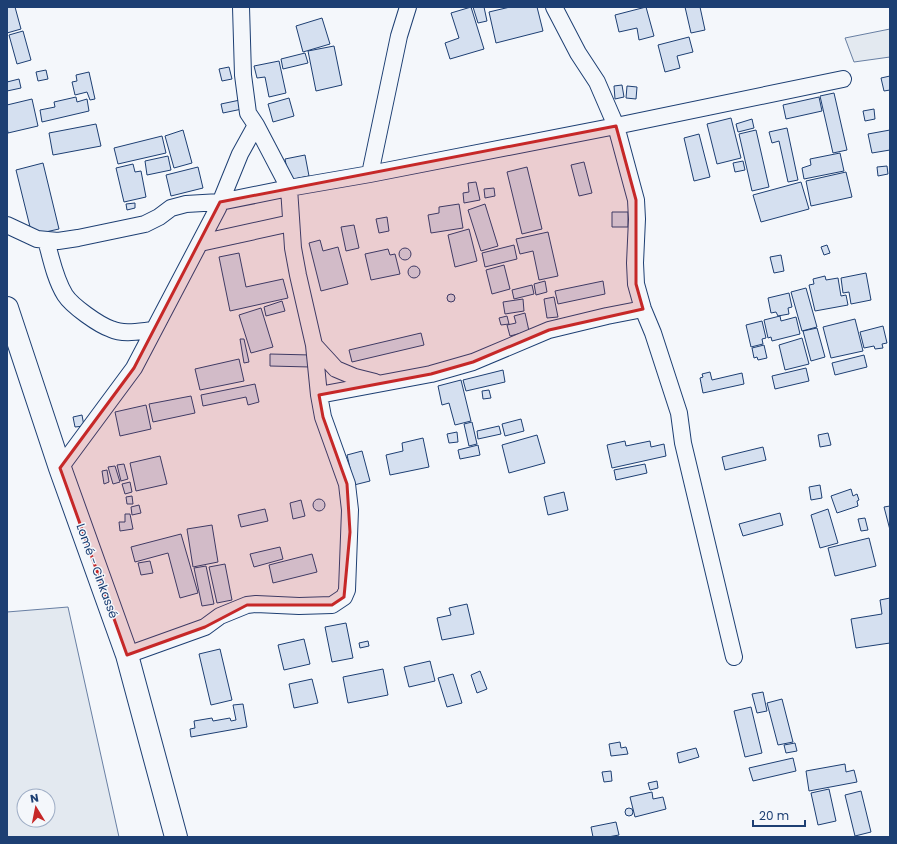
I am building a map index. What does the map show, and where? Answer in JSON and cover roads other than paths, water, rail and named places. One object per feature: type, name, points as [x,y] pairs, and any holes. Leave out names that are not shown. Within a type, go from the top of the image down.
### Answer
[{"type":"highway","name":"Lomé - Cinkassé","points":[[7,308],[60,468],[127,655],[176,837]]},
{"type":"street","points":[[127,655],[205,627],[220,616],[247,605],[332,605],[344,597],[348,584],[350,510],[347,484],[323,417],[319,395],[314,345],[293,248],[289,188],[256,125],[248,113],[243,76],[241,7]]},
{"type":"street","points":[[370,174],[399,36],[408,7]]},
{"type":"street","points":[[554,7],[578,53],[598,82],[616,126],[636,200],[636,284],[643,309],[653,332],[679,413],[683,443],[734,657]]},
{"type":"street","points":[[7,226],[37,239],[58,241],[145,224],[159,217],[171,208],[186,204],[220,202],[370,174],[616,126],[843,79]]},
{"type":"street","points":[[60,468],[134,368],[200,243],[220,202],[240,154],[256,125]]},
{"type":"street","points":[[200,243],[291,224]]},
{"type":"street","points":[[46,240],[55,272],[65,296],[76,307],[112,330],[131,332],[154,330]]},
{"type":"street","points":[[319,395],[431,374],[473,362],[549,330],[643,309]]},
{"type":"street","points":[[314,345],[336,370],[355,377],[383,384]]}]
